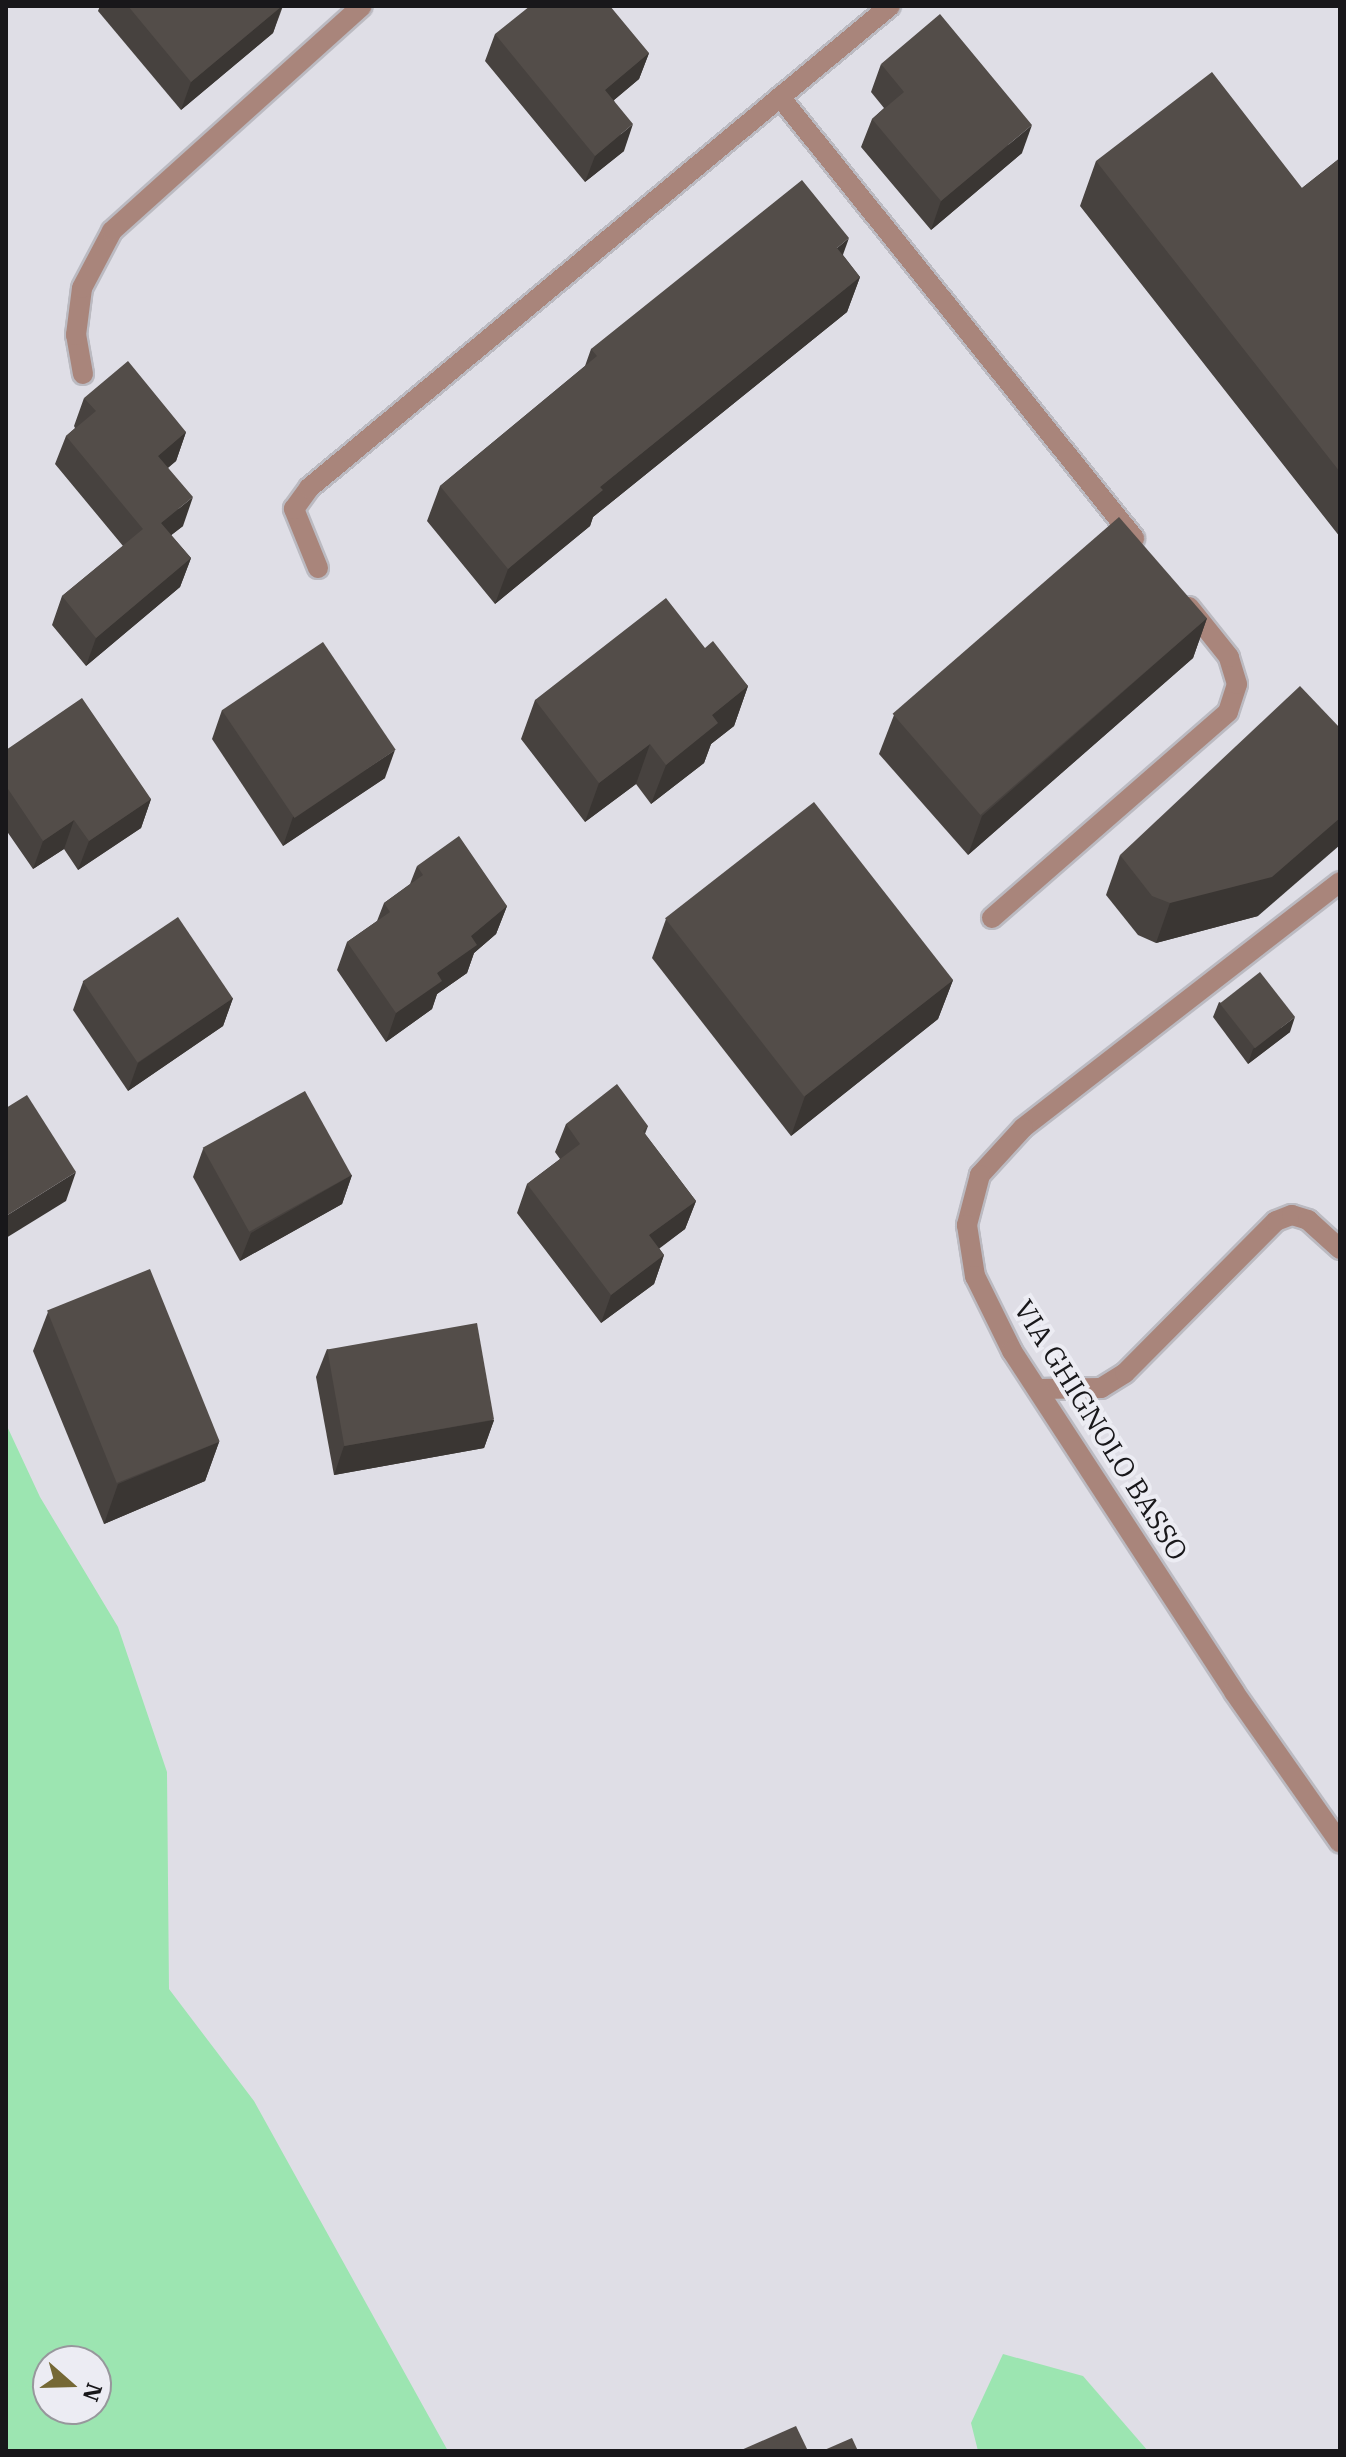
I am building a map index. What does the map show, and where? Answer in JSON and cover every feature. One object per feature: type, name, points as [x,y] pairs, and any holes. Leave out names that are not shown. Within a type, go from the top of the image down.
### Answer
[{"type":"street","points":[[83,374],[76,335],[82,288],[112,231],[362,6]]},
{"type":"street","points":[[318,568],[294,509],[309,488],[890,6]]},
{"type":"street","points":[[780,97],[1150,558]]},
{"type":"street","points":[[992,918],[1228,712],[1237,684],[1229,657],[1180,595]]},
{"type":"street","name":"VIA GHIGNOLO BASSO","points":[[1340,882],[1023,1128],[980,1175],[967,1225],[975,1276],[1012,1351],[1234,1692],[1340,1843]]},
{"type":"street","points":[[1039,1389],[1101,1388],[1125,1373],[1276,1221],[1292,1215],[1308,1220],[1340,1249]]},
{"type":"green space","points":[[6,1424],[40,1497],[118,1627],[167,1772],[169,1989],[254,2101],[448,2451],[6,2451]]},
{"type":"green space","points":[[1003,2354],[1083,2376],[1148,2451],[978,2451],[971,2423]]},
{"type":"building","points":[[128,6],[282,6],[191,82]]},
{"type":"building","points":[[530,6],[610,6],[649,53],[605,90],[633,124],[595,156],[495,34]]},
{"type":"building","points":[[940,14],[1032,125],[941,201],[872,119],[904,92],[881,64]]},
{"type":"building","points":[[1212,72],[1302,188],[1340,158],[1340,472],[1096,161]]},
{"type":"building","points":[[802,180],[849,238],[837,248],[860,277],[600,487],[603,490],[508,569],[440,486],[597,356],[591,349]]},
{"type":"building","points":[[128,361],[186,432],[158,456],[193,497],[161,523],[191,558],[96,638],[62,596],[143,529],[66,436],[96,411],[84,398]]},
{"type":"building","points":[[1119,517],[1207,618],[980,815],[893,714]]},
{"type":"building","points":[[666,598],[705,648],[713,641],[748,686],[712,715],[718,723],[666,765],[650,744],[599,783],[535,700]]},
{"type":"building","points":[[323,642],[396,750],[295,818],[222,710]]},
{"type":"building","points":[[1300,686],[1340,728],[1340,818],[1272,877],[1170,903],[1152,896],[1120,855]]},
{"type":"building","points":[[82,698],[151,799],[89,841],[74,820],[43,841],[6,786],[6,750]]},
{"type":"building","points":[[814,802],[953,980],[804,1096],[665,918]]},
{"type":"building","points":[[459,836],[507,906],[471,936],[477,945],[437,973],[442,981],[396,1013],[347,942],[390,912],[384,903],[423,875],[417,866]]},
{"type":"building","points":[[178,917],[233,998],[137,1063],[83,981]]},
{"type":"building","points":[[1260,972],[1295,1017],[1255,1048],[1220,1003]]},
{"type":"building","points":[[617,1084],[648,1126],[643,1131],[696,1201],[649,1235],[664,1255],[611,1295],[527,1184],[580,1144],[566,1124]]},
{"type":"building","points":[[305,1091],[352,1175],[249,1232],[203,1148]]},
{"type":"building","points":[[27,1095],[76,1172],[6,1216],[6,1108]]},
{"type":"building","points":[[150,1269],[220,1441],[117,1483],[47,1311]]},
{"type":"building","points":[[477,1323],[494,1420],[344,1446],[327,1349]]},
{"type":"building","points":[[796,2426],[808,2451],[739,2451]]},
{"type":"building","points":[[852,2438],[858,2451],[822,2451]]}]
